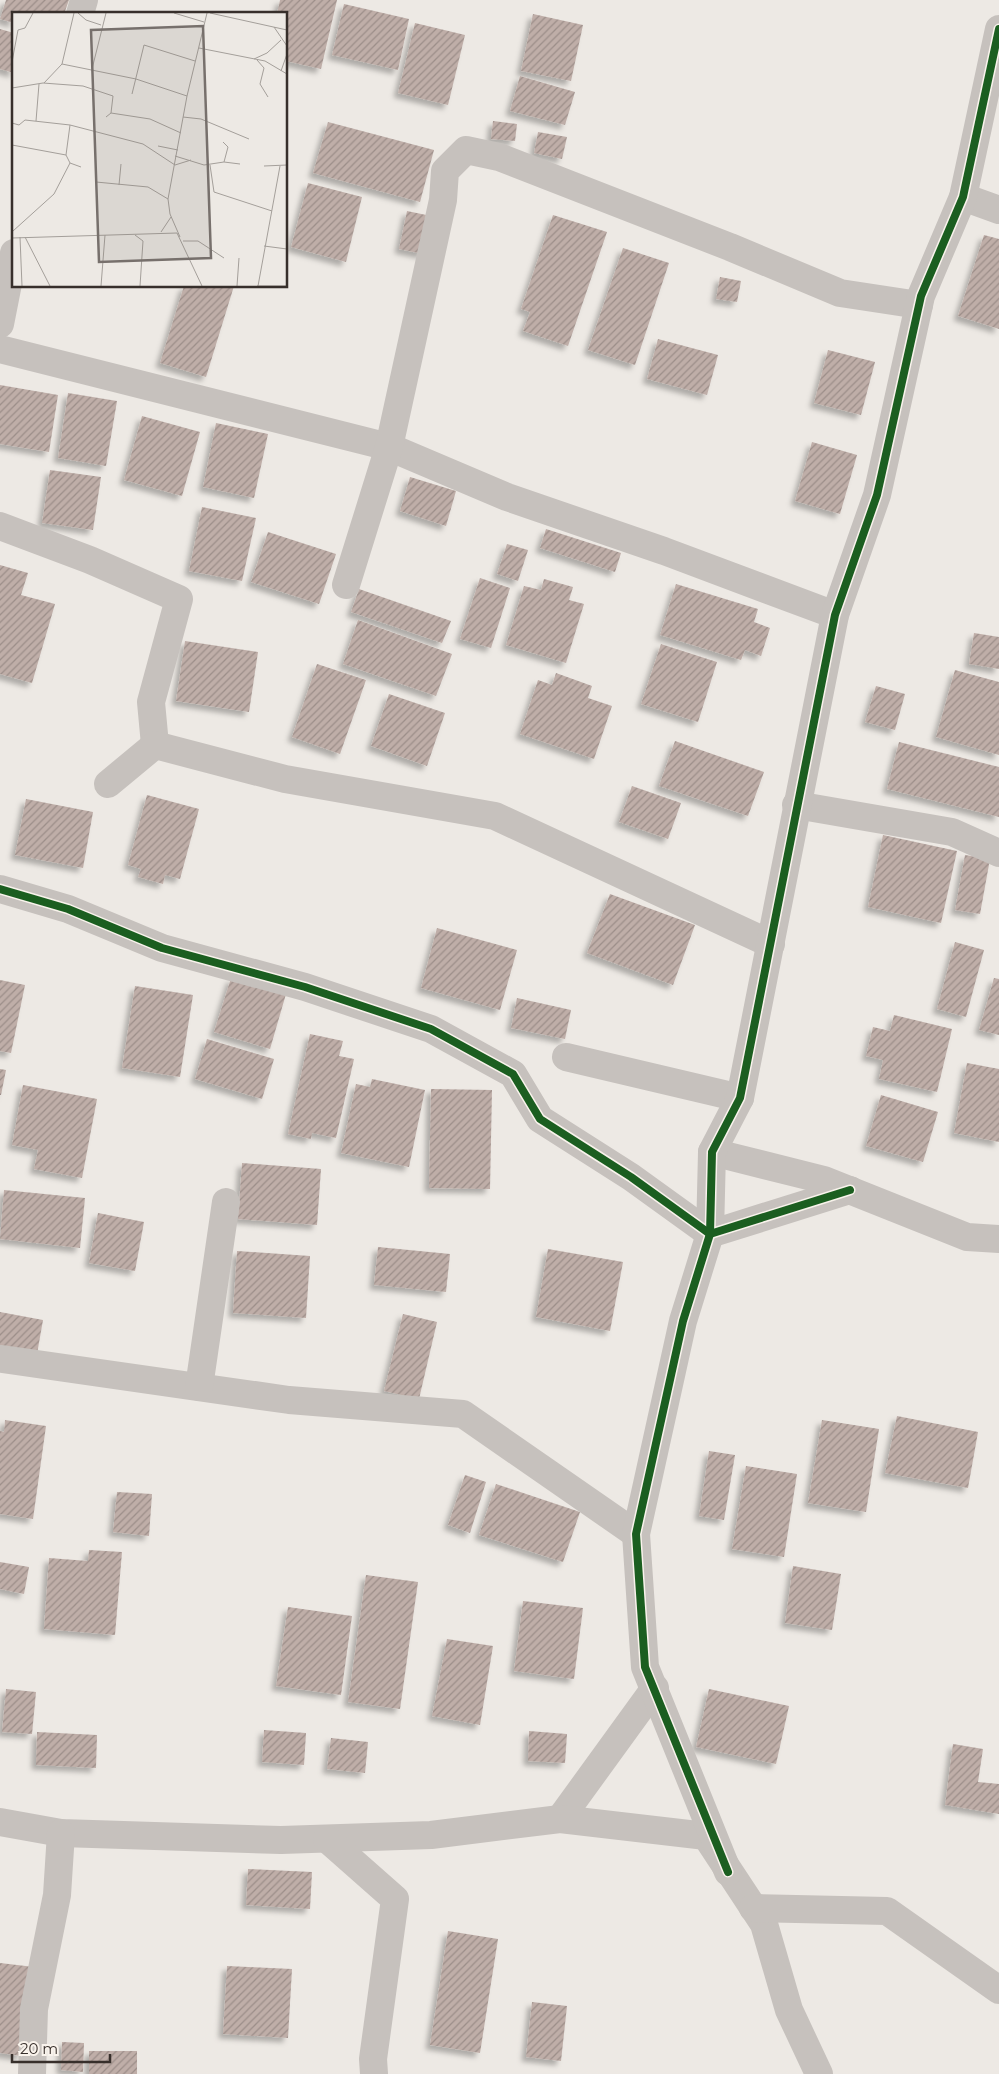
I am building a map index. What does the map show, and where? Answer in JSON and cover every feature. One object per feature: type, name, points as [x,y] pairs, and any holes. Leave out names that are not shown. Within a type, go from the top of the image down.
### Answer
[{"type":"street","points":[[728,1872],[645,1667],[636,1534],[683,1321],[710,1234],[712,1152],[740,1098],[771,944],[796,805],[815,723],[835,615],[877,495],[919,305],[963,197],[999,29]]},
{"type":"street","points":[[346,585],[389,447],[443,200],[446,171],[466,150],[499,157],[840,292],[919,305]]},
{"type":"street","points":[[963,197],[999,210]]},
{"type":"street","points":[[0,324],[12,263]]},
{"type":"street","points":[[0,349],[389,447],[507,497],[664,551],[835,615]]},
{"type":"street","points":[[0,526],[90,560],[179,599],[151,702],[155,745]]},
{"type":"street","points":[[108,784],[155,745]]},
{"type":"street","points":[[155,745],[285,779],[495,816],[771,944]]},
{"type":"street","points":[[796,805],[952,832],[999,853]]},
{"type":"street","points":[[0,890],[68,909],[162,948],[305,987],[431,1029],[513,1074],[540,1119],[631,1177],[710,1234]]},
{"type":"street","points":[[566,1057],[740,1098]]},
{"type":"street","points":[[712,1152],[824,1180],[967,1237],[999,1239]]},
{"type":"street","points":[[710,1234],[850,1190]]},
{"type":"street","points":[[199,1388],[226,1202]]},
{"type":"street","points":[[2,1359],[289,1400],[463,1414],[636,1534]]},
{"type":"street","points":[[560,1819],[655,1688]]},
{"type":"street","points":[[0,1822],[61,1833],[281,1840],[431,1835],[560,1819],[706,1836],[764,1924],[789,2010],[819,2074]]},
{"type":"street","points":[[32,2074],[34,2009],[57,1895],[61,1833]]},
{"type":"street","points":[[327,1839],[395,1899],[372,2059],[374,2074]]},
{"type":"street","points":[[753,1908],[887,1911],[999,1990]]},
{"type":"building","points":[[6,0],[69,0],[65,12],[12,12],[12,22],[0,19]]},
{"type":"building","points":[[280,0],[337,0],[321,69],[288,61],[288,12],[277,12]]},
{"type":"building","points":[[344,4],[409,19],[398,70],[332,55]]},
{"type":"building","points":[[533,14],[583,25],[571,81],[521,71]]},
{"type":"building","points":[[415,23],[465,35],[448,105],[398,93]]},
{"type":"building","points":[[0,29],[12,32],[12,72],[0,69]]},
{"type":"building","points":[[520,76],[575,92],[565,125],[510,111]]},
{"type":"building","points":[[493,121],[517,124],[515,141],[491,139]]},
{"type":"building","points":[[328,122],[434,150],[420,202],[313,173]]},
{"type":"building","points":[[538,132],[567,137],[562,159],[534,153]]},
{"type":"building","points":[[308,183],[362,197],[346,262],[291,247]]},
{"type":"building","points":[[407,211],[431,216],[423,254],[399,249]]},
{"type":"building","points":[[553,215],[607,232],[568,346],[523,331],[530,312],[521,309]]},
{"type":"building","points":[[984,235],[999,239],[999,329],[958,316]]},
{"type":"building","points":[[623,248],[669,263],[635,365],[588,350]]},
{"type":"building","points":[[720,277],[741,281],[737,302],[716,299]]},
{"type":"building","points":[[183,288],[233,288],[206,377],[160,363]]},
{"type":"building","points":[[658,339],[718,355],[707,395],[647,379]]},
{"type":"building","points":[[828,350],[875,362],[861,415],[814,403]]},
{"type":"building","points":[[0,385],[58,395],[49,452],[0,444]]},
{"type":"building","points":[[68,393],[117,401],[106,466],[58,458]]},
{"type":"building","points":[[142,416],[200,432],[182,496],[124,480]]},
{"type":"building","points":[[216,423],[268,434],[254,498],[203,487]]},
{"type":"building","points":[[812,442],[857,455],[840,514],[795,501]]},
{"type":"building","points":[[50,470],[101,477],[93,530],[42,523]]},
{"type":"building","points":[[410,477],[456,491],[446,526],[400,511]]},
{"type":"building","points":[[202,507],[256,518],[242,581],[189,571]]},
{"type":"building","points":[[546,529],[621,553],[615,572],[540,548]]},
{"type":"building","points":[[268,532],[336,554],[319,604],[251,582]]},
{"type":"building","points":[[507,544],[528,550],[518,581],[497,574]]},
{"type":"building","points":[[0,565],[28,573],[21,595],[55,604],[32,683],[0,674]]},
{"type":"building","points":[[480,578],[510,588],[491,648],[460,639]]},
{"type":"building","points":[[544,579],[573,587],[569,600],[584,604],[566,663],[506,645],[524,586],[541,590]]},
{"type":"building","points":[[676,584],[758,609],[754,622],[770,628],[761,656],[745,650],[741,660],[660,635]]},
{"type":"building","points":[[359,589],[451,621],[442,643],[351,612]]},
{"type":"building","points":[[358,620],[452,654],[436,696],[343,664]]},
{"type":"building","points":[[974,633],[999,637],[999,669],[969,664]]},
{"type":"building","points":[[185,641],[258,652],[249,712],[176,701]]},
{"type":"building","points":[[661,644],[717,662],[698,722],[641,704]]},
{"type":"building","points":[[317,664],[366,680],[340,754],[292,737]]},
{"type":"building","points":[[955,670],[999,682],[999,755],[936,737]]},
{"type":"building","points":[[556,673],[592,686],[588,698],[612,706],[594,759],[520,734],[538,680],[552,685]]},
{"type":"building","points":[[876,686],[905,694],[895,730],[865,722]]},
{"type":"building","points":[[389,694],[445,713],[427,766],[371,746]]},
{"type":"building","points":[[675,741],[764,772],[748,816],[659,786]]},
{"type":"building","points":[[899,742],[999,767],[999,817],[887,789]]},
{"type":"building","points":[[632,786],[681,803],[668,839],[619,822]]},
{"type":"building","points":[[147,795],[199,809],[180,879],[165,875],[163,884],[138,877],[141,869],[128,865]]},
{"type":"building","points":[[26,799],[93,812],[83,868],[15,855]]},
{"type":"building","points":[[883,835],[957,851],[941,923],[868,907]]},
{"type":"building","points":[[965,855],[990,859],[980,914],[955,910]]},
{"type":"building","points":[[610,894],[695,925],[673,985],[587,953]]},
{"type":"building","points":[[437,928],[517,950],[500,1010],[421,988]]},
{"type":"building","points":[[955,942],[984,950],[966,1017],[937,1009]]},
{"type":"building","points":[[231,978],[286,994],[270,1049],[214,1032]]},
{"type":"building","points":[[994,978],[999,979],[999,1035],[979,1030]]},
{"type":"building","points":[[0,980],[25,985],[11,1053],[0,1051]]},
{"type":"building","points":[[135,986],[193,995],[180,1077],[122,1068]]},
{"type":"building","points":[[517,998],[571,1010],[565,1039],[511,1028]]},
{"type":"building","points":[[894,1015],[952,1029],[937,1092],[879,1079],[883,1060],[866,1056],[873,1027],[890,1031]]},
{"type":"building","points":[[310,1034],[343,1041],[339,1056],[354,1059],[336,1138],[312,1133],[311,1139],[288,1134]]},
{"type":"building","points":[[207,1039],[274,1059],[262,1099],[195,1079]]},
{"type":"building","points":[[967,1063],[999,1069],[999,1142],[954,1133]]},
{"type":"building","points":[[0,1069],[6,1070],[1,1095],[0,1095]]},
{"type":"building","points":[[372,1079],[425,1090],[409,1167],[341,1153],[356,1084],[370,1087]]},
{"type":"building","points":[[23,1085],[97,1099],[82,1178],[34,1169],[38,1150],[12,1145]]},
{"type":"building","points":[[431,1089],[492,1090],[490,1189],[429,1188]]},
{"type":"building","points":[[881,1095],[938,1112],[923,1162],[866,1146]]},
{"type":"building","points":[[242,1163],[321,1169],[317,1225],[238,1219]]},
{"type":"building","points":[[4,1190],[85,1198],[80,1248],[0,1239]]},
{"type":"building","points":[[98,1213],[144,1222],[135,1271],[89,1263]]},
{"type":"building","points":[[378,1247],[450,1254],[446,1292],[374,1285]]},
{"type":"building","points":[[548,1249],[623,1262],[610,1331],[536,1317]]},
{"type":"building","points":[[237,1251],[310,1256],[306,1318],[233,1313]]},
{"type":"building","points":[[0,1312],[43,1320],[37,1354],[0,1347]]},
{"type":"building","points":[[403,1314],[437,1322],[419,1399],[384,1391]]},
{"type":"building","points":[[897,1416],[978,1432],[968,1488],[885,1473]]},
{"type":"building","points":[[5,1420],[46,1426],[33,1519],[0,1514],[0,1431],[4,1432]]},
{"type":"building","points":[[822,1420],[879,1429],[866,1512],[808,1503]]},
{"type":"building","points":[[709,1451],[735,1455],[724,1520],[699,1516]]},
{"type":"building","points":[[746,1466],[797,1474],[784,1557],[732,1549]]},
{"type":"building","points":[[465,1475],[486,1482],[470,1533],[448,1525]]},
{"type":"building","points":[[496,1484],[580,1512],[563,1562],[479,1535]]},
{"type":"building","points":[[117,1492],[152,1494],[149,1536],[113,1532]]},
{"type":"building","points":[[89,1550],[122,1552],[115,1635],[44,1629],[49,1558],[88,1561]]},
{"type":"building","points":[[0,1562],[29,1567],[24,1594],[0,1589]]},
{"type":"building","points":[[793,1566],[841,1574],[832,1630],[785,1623]]},
{"type":"building","points":[[366,1575],[418,1582],[400,1709],[348,1702]]},
{"type":"building","points":[[523,1601],[583,1608],[574,1679],[514,1671]]},
{"type":"building","points":[[288,1607],[352,1616],[341,1695],[276,1686]]},
{"type":"building","points":[[447,1639],[493,1646],[480,1725],[432,1716]]},
{"type":"building","points":[[6,1689],[36,1692],[32,1734],[2,1732]]},
{"type":"building","points":[[709,1689],[789,1706],[776,1764],[696,1747]]},
{"type":"building","points":[[264,1730],[306,1733],[304,1765],[262,1762]]},
{"type":"building","points":[[529,1731],[567,1734],[565,1763],[528,1761]]},
{"type":"building","points":[[37,1732],[97,1735],[96,1768],[36,1765]]},
{"type":"building","points":[[331,1738],[368,1742],[365,1773],[327,1769]]},
{"type":"building","points":[[953,1744],[983,1749],[978,1782],[999,1784],[999,1814],[945,1805]]},
{"type":"building","points":[[248,1869],[312,1872],[310,1909],[246,1905]]},
{"type":"building","points":[[448,1931],[498,1939],[480,2053],[430,2045]]},
{"type":"building","points":[[0,1963],[34,1967],[21,2056],[0,2053]]},
{"type":"building","points":[[227,1966],[292,1969],[288,2038],[223,2034]]},
{"type":"building","points":[[532,2002],[567,2006],[561,2061],[526,2057]]},
{"type":"building","points":[[62,2042],[84,2043],[83,2072],[61,2070]]},
{"type":"building","points":[[89,2051],[137,2051],[137,2074],[89,2074]]},
{"type":"cycle path","points":[[728,1872],[645,1667],[636,1534],[683,1321],[710,1234],[712,1152],[740,1098],[835,615],[877,495],[921,296],[963,197],[999,29]]},
{"type":"cycle path","points":[[0,889],[68,909],[162,948],[305,987],[431,1029],[513,1074],[540,1119],[631,1177],[710,1234],[850,1190]]}]
